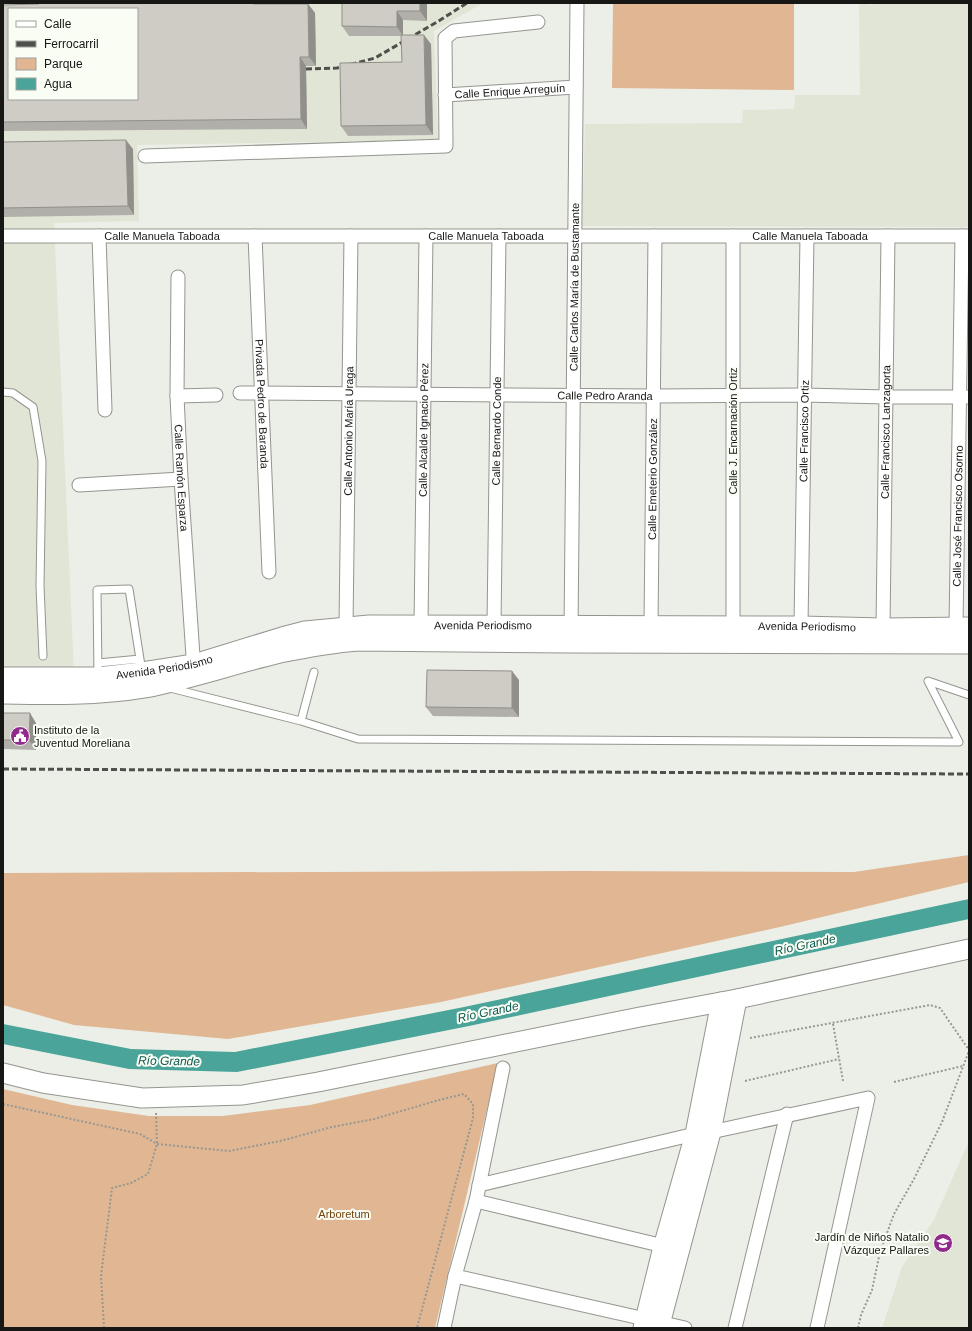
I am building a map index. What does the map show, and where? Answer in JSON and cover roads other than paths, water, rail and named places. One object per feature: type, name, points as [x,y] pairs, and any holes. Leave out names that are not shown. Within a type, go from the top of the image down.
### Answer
[{"type":"street","name":"Calle Carlos María de Bustamante","points":[[571,634],[577,3]]},
{"type":"street","points":[[145,156],[446,146],[445,38],[454,31],[538,22]]},
{"type":"street","name":"Calle Enrique Arreguín","points":[[445,94],[576,87]]},
{"type":"street","name":"Calle Manuela Taboada","points":[[3,236],[966,236]]},
{"type":"street","points":[[99,236],[105,410]]},
{"type":"street","name":"Privada Pedro de Baranda","points":[[255,236],[269,572]]},
{"type":"street","name":"Calle Antonio María Uraga","points":[[346,626],[351,236]]},
{"type":"street","name":"Calle Alcalde Ignacio Pérez","points":[[421,625],[426,236]]},
{"type":"street","name":"Calle Bernardo Conde","points":[[494,625],[498,236]]},
{"type":"street","name":"Calle Emeterio González","points":[[651,627],[655,236]]},
{"type":"street","name":"Calle J. Encarnación Ortiz","points":[[733,236],[733,627]]},
{"type":"street","name":"Calle Francisco Ortiz","points":[[801,626],[807,236]]},
{"type":"street","name":"Calle Francisco Lanzagorta","points":[[883,628],[888,236]]},
{"type":"street","name":"Calle José Francisco Osorno","points":[[962,627],[966,236]]},
{"type":"street","name":"Calle Ramón Esparza","points":[[178,278],[177,396],[194,670]]},
{"type":"street","name":"Calle Pedro Aranda","points":[[240,393],[804,396],[886,398],[964,397]]},
{"type":"street","points":[[177,396],[216,395]]},
{"type":"street","points":[[78,485],[181,479]]},
{"type":"street","name":"Avenida Periodismo","points":[[194,670],[290,635],[305,631],[346,626],[494,625],[571,634],[651,627],[962,627]]},
{"type":"street","name":"Avenida Periodismo","points":[[3,677],[98,681],[146,676],[194,670],[357,640],[571,634],[969,644]]},
{"type":"street","name":"Avenida Periodismo","points":[[3,694],[80,695],[98,681]]},
{"type":"street","points":[[3,1073],[50,1084],[142,1098],[243,1095],[318,1082],[640,1017],[728,1009],[969,949]]},
{"type":"street","points":[[652,1325],[671,1248],[703,1133],[728,1009]]},
{"type":"street","points":[[444,1328],[455,1276],[476,1201],[503,1068]]},
{"type":"street","points":[[479,1185],[787,1114],[868,1098],[818,1328]]},
{"type":"street","points":[[735,1328],[787,1114]]},
{"type":"street","points":[[476,1201],[671,1248]]},
{"type":"street","points":[[455,1276],[652,1325],[685,1328]]},
{"type":"lane","points":[[3,392],[14,393],[33,406],[42,461],[40,586],[43,656]]},
{"type":"lane","points":[[146,676],[129,589],[97,590],[98,681],[146,676],[358,739],[959,742],[928,681],[969,695]]},
{"type":"lane","points":[[301,722],[314,672]]},
{"type":"water","name":"Río Grande","points":[[969,899],[969,919],[469,1026],[237,1072],[129,1069],[3,1044],[3,1024],[131,1049],[235,1052],[464,1007]]},
{"type":"railway","points":[[306,69],[337,68],[375,58],[467,3]]},
{"type":"railway","points":[[3,769],[969,774]]},
{"type":"place","name":"Instituto de la Juventud Moreliana","points":[[20,736]]},
{"type":"place","name":"Jardín de Niños Natalio Vázquez Pallares","points":[[943,1243]]},
{"type":"park label","name":"Arboretum","points":[[344,1214]]}]
